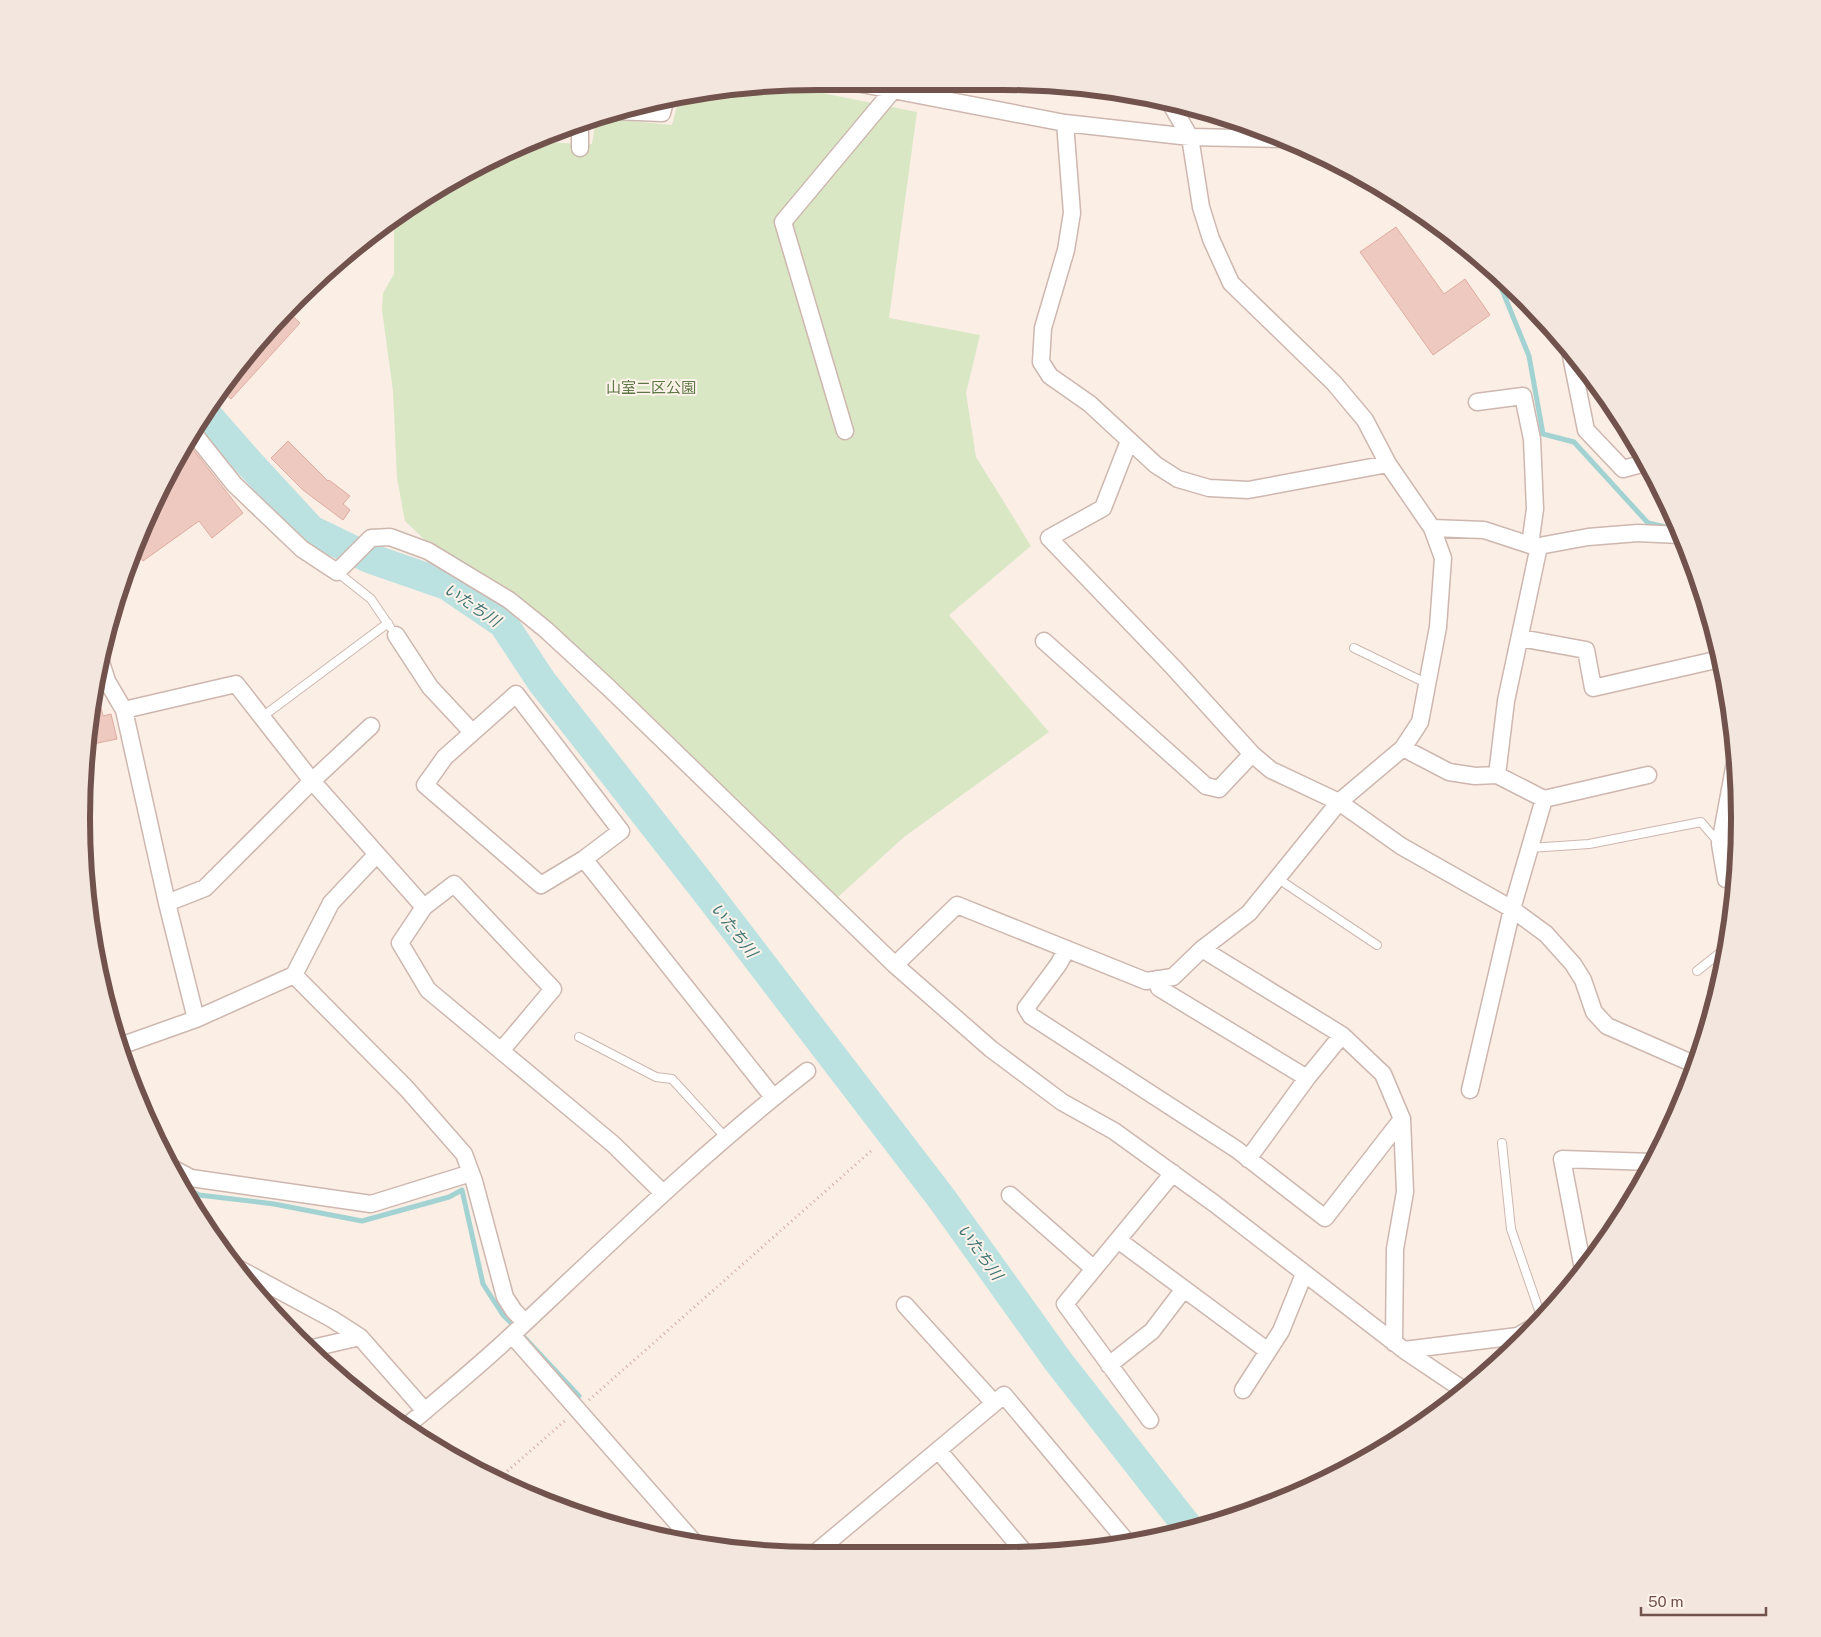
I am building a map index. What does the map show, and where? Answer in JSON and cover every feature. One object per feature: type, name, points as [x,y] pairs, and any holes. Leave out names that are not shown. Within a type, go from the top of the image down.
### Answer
[{"type":"street","points":[[845,431],[783,222],[891,90]]},
{"type":"street","points":[[912,90],[1065,123],[1190,137],[1263,138]]},
{"type":"street","points":[[640,113],[662,114],[664,107]]},
{"type":"street","points":[[894,965],[957,905],[1146,981],[1173,976],[1202,949],[1249,913],[1339,802],[1403,748],[1420,722],[1438,627],[1444,558],[1432,528],[1388,464],[1365,420],[1334,383],[1231,283],[1211,239],[1204,215],[1190,137],[1175,111]]},
{"type":"street","points":[[1065,123],[1072,213],[1066,250],[1043,328],[1041,362],[1050,376],[1090,404],[1156,465],[1178,479],[1209,488],[1248,490],[1388,464]]},
{"type":"street","points":[[580,130],[580,148]]},
{"type":"street","points":[[1573,367],[1586,430],[1623,469],[1639,465]]},
{"type":"street","points":[[1477,402],[1523,396],[1532,439],[1536,509],[1535,545],[1520,638],[1506,701],[1497,774]]},
{"type":"street","points":[[198,439],[234,484],[302,550],[337,572],[372,538],[390,538],[428,550],[510,600],[608,686],[894,965],[991,1049],[1054,1096],[1114,1130],[1216,1204],[1399,1346],[1458,1386]]},
{"type":"street","points":[[1129,440],[1103,508],[1049,538],[1173,667],[1252,754],[1271,770],[1339,802],[1402,846],[1512,909],[1546,934],[1573,964],[1583,980],[1594,1012],[1607,1026],[1688,1063]]},
{"type":"street","points":[[1432,528],[1484,530],[1535,545],[1588,537],[1638,533],[1674,535]]},
{"type":"street","points":[[392,629],[430,686],[472,732]]},
{"type":"street","points":[[1520,638],[1586,650],[1593,688],[1713,661]]},
{"type":"street","points":[[1044,641],[1206,786],[1219,789],[1252,754]]},
{"type":"street","points":[[105,674],[107,682],[124,710],[196,1019]]},
{"type":"street","points":[[124,710],[236,684],[312,781],[424,907]]},
{"type":"street","points":[[516,694],[621,831],[584,859],[541,885],[425,784],[445,757],[472,732],[516,694]]},
{"type":"street","points":[[168,903],[205,888],[312,781],[371,726]]},
{"type":"street","points":[[1403,748],[1449,772],[1475,776],[1497,774],[1544,799],[1648,774]]},
{"type":"street","points":[[1728,879],[1726,879],[1720,844],[1730,791]]},
{"type":"street","points":[[1470,1090],[1512,909],[1544,799]]},
{"type":"street","points":[[126,1044],[196,1019],[294,975],[331,903],[377,854]]},
{"type":"street","points":[[584,859],[773,1097]]},
{"type":"street","points":[[501,1051],[553,989],[454,884],[424,907],[400,943],[428,990],[501,1051],[613,1144],[663,1193]]},
{"type":"street","points":[[1202,949],[1342,1035],[1383,1074],[1402,1119],[1405,1192],[1395,1249],[1399,1346]]},
{"type":"street","points":[[1067,950],[1026,1008],[1031,1016],[1228,1144],[1325,1218],[1402,1119]]},
{"type":"street","points":[[294,975],[414,1096],[464,1154],[505,1297],[514,1311],[525,1322]]},
{"type":"street","points":[[1157,979],[1159,988],[1307,1078]]},
{"type":"street","points":[[1248,1159],[1307,1078],[1342,1035]]},
{"type":"street","points":[[411,1422],[512,1335],[663,1193],[773,1097],[807,1071]]},
{"type":"street","points":[[1581,1260],[1562,1159],[1645,1162]]},
{"type":"street","points":[[183,1174],[191,1178],[371,1204],[471,1173]]},
{"type":"street","points":[[1150,1420],[1065,1304],[1173,1174]]},
{"type":"street","points":[[1010,1195],[1094,1269]]},
{"type":"street","points":[[1118,1240],[1268,1351]]},
{"type":"street","points":[[1243,1390],[1280,1331],[1304,1274]]},
{"type":"street","points":[[252,1276],[332,1319],[360,1337],[425,1410]]},
{"type":"street","points":[[1109,1365],[1152,1331],[1184,1288]]},
{"type":"street","points":[[905,1305],[994,1403]]},
{"type":"street","points":[[512,1335],[688,1535]]},
{"type":"street","points":[[1399,1346],[1516,1336]]},
{"type":"street","points":[[317,1347],[360,1337]]},
{"type":"street","points":[[822,1547],[1004,1395],[1123,1537]]},
{"type":"street","points":[[938,1450],[1019,1546]]},
{"type":"lane","points":[[262,717],[392,629],[371,599],[337,572]]},
{"type":"lane","points":[[1354,648],[1428,684]]},
{"type":"lane","points":[[1530,848],[1589,844],[1701,822],[1720,844]]},
{"type":"lane","points":[[1277,878],[1377,945]]},
{"type":"lane","points":[[1697,971],[1718,954]]},
{"type":"lane","points":[[579,1037],[656,1077],[672,1079],[726,1138]]},
{"type":"lane","points":[[1502,1143],[1510,1229],[1539,1311]]},
{"type":"path","points":[[503,1475],[871,1152]]},
{"type":"green space","name":"山室二区公園","points":[[809,90],[917,112],[889,318],[980,335],[966,393],[976,457],[1031,546],[949,615],[1049,732],[904,837],[838,897],[613,679],[510,592],[427,542],[405,521],[397,478],[393,391],[382,310],[383,293],[394,274],[394,227],[454,188],[496,165],[540,145],[547,143],[592,144],[595,126],[615,119],[672,125],[678,104],[723,96],[771,92]]},
{"type":"building","points":[[1396,227],[1444,294],[1465,279],[1490,315],[1433,355],[1360,252]]},
{"type":"building","points":[[292,315],[300,323],[231,399],[227,395],[241,375]]},
{"type":"building","points":[[288,441],[328,481],[350,496],[343,504],[350,510],[343,520],[303,490],[271,458]]},
{"type":"building","points":[[192,448],[243,513],[212,538],[199,521],[143,561],[139,556],[145,540],[165,496]]},
{"type":"building","points":[[100,702],[103,716],[111,714],[117,739],[94,744]]},
{"type":"waterway","points":[[1501,288],[1529,356],[1543,434],[1574,442],[1648,523],[1666,527]]},
{"type":"waterway","name":"いたち川","points":[[210,419],[311,530],[369,558],[447,585],[503,623],[542,682],[705,890],[942,1199],[1058,1361],[1185,1523]]},
{"type":"waterway","points":[[194,1192],[199,1195],[274,1204],[362,1221],[449,1197],[462,1190],[483,1284],[503,1315],[516,1328]]},
{"type":"waterway","points":[[523,1336],[579,1396]]}]
